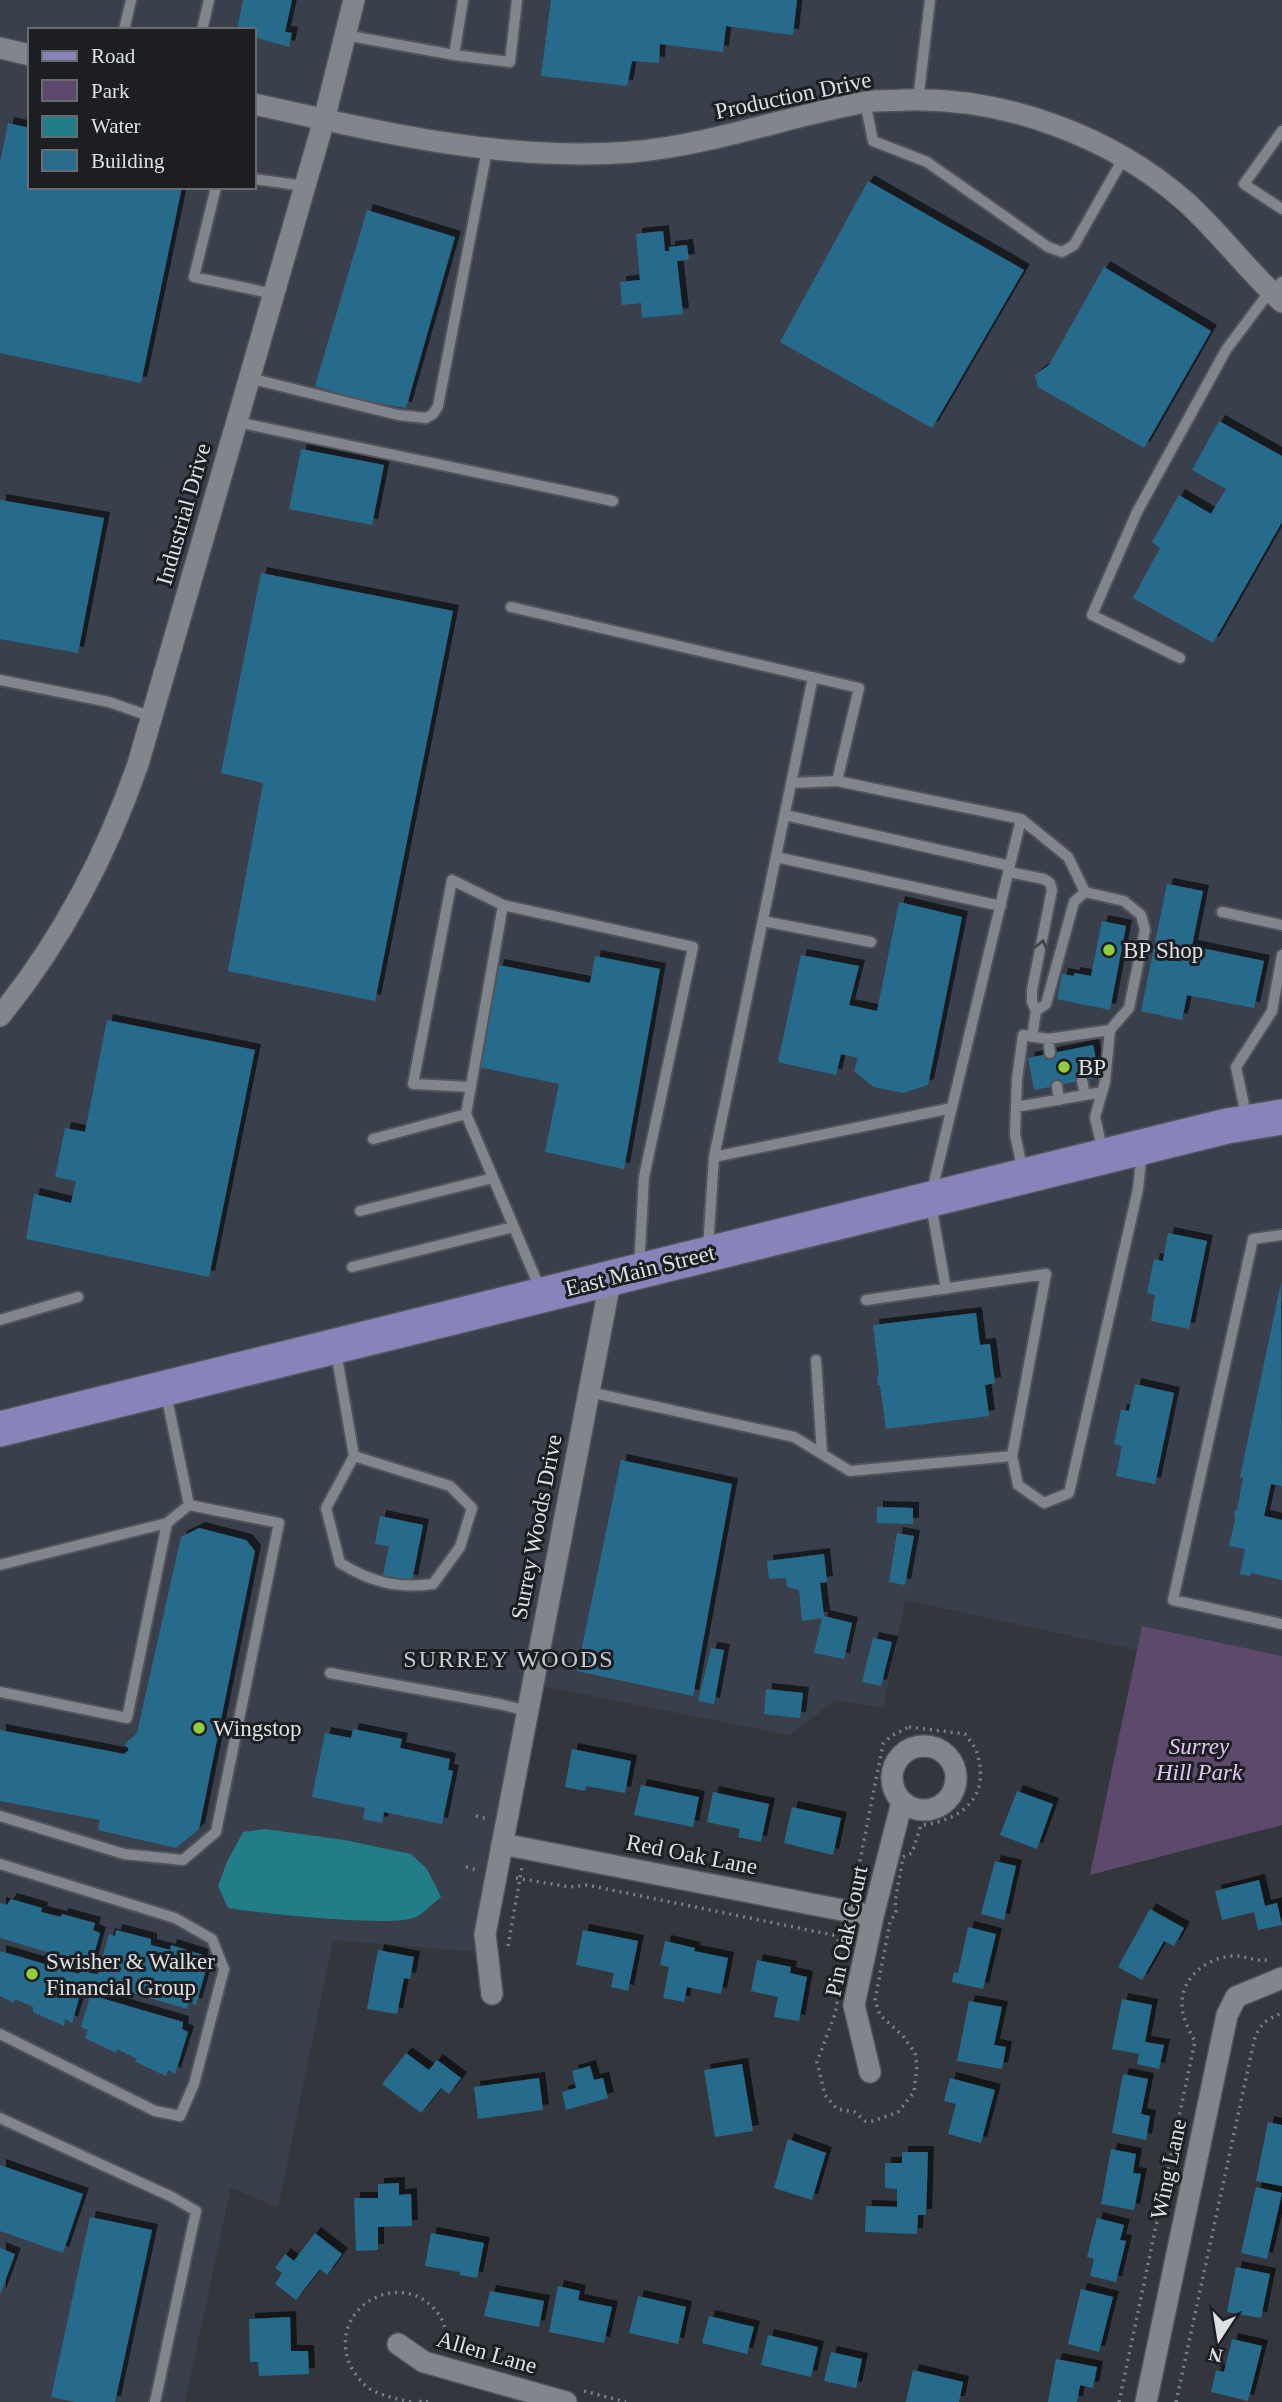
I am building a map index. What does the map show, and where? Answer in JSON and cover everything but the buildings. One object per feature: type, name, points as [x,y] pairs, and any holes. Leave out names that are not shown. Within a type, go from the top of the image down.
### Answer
[{"type":"main road","name":"East Main Street","points":[[0,1429],[1143,1146],[1282,1117]]},
{"type":"street","name":"Industrial Drive","points":[[0,1016],[51,949],[98,864],[120,817],[152,717],[324,120],[354,0]]},
{"type":"street","points":[[0,48],[28,55]]},
{"type":"street","name":"Production Drive","points":[[256,104],[486,150],[561,155],[635,152],[711,139],[865,103],[938,99],[1009,110],[1069,130],[1123,159],[1186,202],[1278,292]]},
{"type":"street","name":"Surrey Woods Drive","points":[[492,1994],[485,1934],[589,1392],[625,1274]]},
{"type":"street","name":"Pin Oak Court","points":[[870,2071],[854,2005],[902,1802]]},
{"type":"street","name":"Red Oak Lane","points":[[502,1844],[873,1916]]},
{"type":"street","name":"Wing Lane","points":[[1146,2402],[1227,2015],[1236,1997],[1280,1968]]},
{"type":"street","name":"Allen Lane","points":[[398,2344],[424,2362],[566,2402]]},
{"type":"lane","points":[[124,28],[131,0]]},
{"type":"lane","points":[[202,28],[209,0]]},
{"type":"lane","points":[[454,55],[463,0]]},
{"type":"lane","points":[[345,36],[510,62],[517,0]]},
{"type":"lane","points":[[918,100],[930,0]]},
{"type":"lane","points":[[865,103],[873,141],[927,162],[1048,247],[1062,252],[1074,245],[1123,159]]},
{"type":"lane","points":[[1282,131],[1244,184],[1282,209]]},
{"type":"lane","points":[[250,378],[398,415],[426,418],[433,414],[438,406],[486,150]]},
{"type":"lane","points":[[256,179],[305,186]]},
{"type":"lane","points":[[216,189],[194,277],[274,293]]},
{"type":"lane","points":[[1180,658],[1092,615],[1137,512],[1226,350],[1278,292]]},
{"type":"lane","points":[[237,422],[613,501]]},
{"type":"lane","points":[[511,607],[859,688],[837,781]]},
{"type":"lane","points":[[707,1254],[714,1157],[813,677]]},
{"type":"lane","points":[[0,680],[109,702],[152,717]]},
{"type":"lane","points":[[791,783],[837,781],[1021,820],[1068,857],[1085,892]]},
{"type":"lane","points":[[785,815],[1010,869],[1050,883],[1052,890],[1032,990],[1032,1002],[1037,1011],[1032,1037]]},
{"type":"lane","points":[[946,1289],[929,1199],[1021,820]]},
{"type":"lane","points":[[776,857],[1001,906]]},
{"type":"lane","points":[[471,1087],[413,1084],[452,880],[503,905],[693,947],[625,1274]]},
{"type":"lane","points":[[1037,1011],[1046,1004],[1074,902],[1085,892]]},
{"type":"lane","points":[[1085,892],[1124,901],[1141,915],[1145,930],[1129,1008],[1110,1030],[1102,1093],[1095,1117],[1103,1156]]},
{"type":"lane","points":[[503,905],[466,1114],[542,1294]]},
{"type":"lane","points":[[1222,912],[1282,925]]},
{"type":"lane","points":[[763,921],[871,942]]},
{"type":"lane","points":[[1248,1122],[1236,1067],[1272,1011],[1282,955]]},
{"type":"lane","points":[[1024,1176],[1015,1134],[1023,1035],[1048,1039],[1110,1030]]},
{"type":"lane","points":[[1073,1035],[1076,1048]]},
{"type":"lane","points":[[1048,1039],[1050,1053]]},
{"type":"lane","points":[[1082,1080],[1085,1095]]},
{"type":"lane","points":[[1057,1086],[1059,1100]]},
{"type":"lane","points":[[1016,1107],[1102,1093]]},
{"type":"lane","points":[[714,1157],[951,1108]]},
{"type":"lane","points":[[373,1139],[466,1114]]},
{"type":"lane","points":[[866,1300],[1046,1274],[1013,1456],[1018,1485],[1044,1503],[1069,1493],[1138,1189],[1143,1146]]},
{"type":"lane","points":[[360,1211],[493,1178]]},
{"type":"lane","points":[[352,1267],[513,1227]]},
{"type":"lane","points":[[1282,1235],[1253,1239],[1173,1600],[1282,1624]]},
{"type":"lane","points":[[0,1320],[78,1297]]},
{"type":"lane","points":[[335,1346],[354,1456],[326,1508],[341,1563],[362,1577],[409,1587],[433,1584],[460,1547],[472,1508],[450,1486],[354,1456]]},
{"type":"lane","points":[[816,1360],[822,1454]]},
{"type":"lane","points":[[165,1388],[189,1505]]},
{"type":"lane","points":[[589,1392],[794,1437],[850,1471],[1013,1456]]},
{"type":"lane","points":[[0,1566],[167,1522],[189,1505],[278,1523],[216,1832],[183,1860],[124,1854],[0,1816]]},
{"type":"lane","points":[[0,1692],[127,1718],[167,1522]]},
{"type":"lane","points":[[330,1673],[528,1711]]},
{"type":"lane","points":[[0,1864],[175,1918],[212,1939],[224,1969],[194,2084],[180,2116],[155,2112],[0,2034]]},
{"type":"lane","points":[[0,2118],[196,2211],[155,2402]]},
{"type":"path","points":[[507,1955],[527,1849]]},
{"type":"path","points":[[466,1867],[520,1879],[570,1886],[587,1885],[848,1938]]},
{"type":"path","points":[[1119,2402],[1195,2041],[1182,2005],[1185,1989],[1201,1966],[1220,1958],[1235,1956],[1280,1968]]},
{"type":"path","points":[[1176,2402],[1254,2041],[1258,2028],[1269,2018],[1282,2013]]},
{"type":"path","points":[[420,2402],[428,2402]]},
{"type":"shaded area","points":[[0,0],[1282,0],[1282,290],[1146,184],[1282,312],[1282,1107],[0,1421],[0,1029],[56,955],[109,864],[144,772],[200,514],[111,815],[45,943],[0,1002]]},
{"type":"shaded area","points":[[1282,1125],[1282,1656],[1143,1626],[1137,1650],[905,1600],[883,1708],[835,1700],[790,1735],[541,1686],[620,1284]]},
{"type":"shaded area","points":[[603,1287],[477,1952],[333,1940],[278,2208],[231,2187],[185,2402],[0,2402],[0,1438]]},
{"type":"green space","name":"Surrey Hill Park","points":[[1142,1626],[1282,1656],[1282,1825],[1090,1875]]},
{"type":"water","points":[[265,1829],[344,1840],[411,1854],[427,1869],[441,1897],[416,1917],[403,1920],[325,1918],[228,1908],[218,1886],[227,1862],[243,1832]]},
{"type":"place","name":"BP Shop","points":[[1109,950]]},
{"type":"place","name":"BP","points":[[1064,1067]]},
{"type":"place","name":"Wingstop","points":[[199,1728]]},
{"type":"place","name":"Swisher & Walker Financial Group","points":[[32,1974]]},
{"type":"district","name":"SURREY WOODS","points":[[509,1659]]}]
